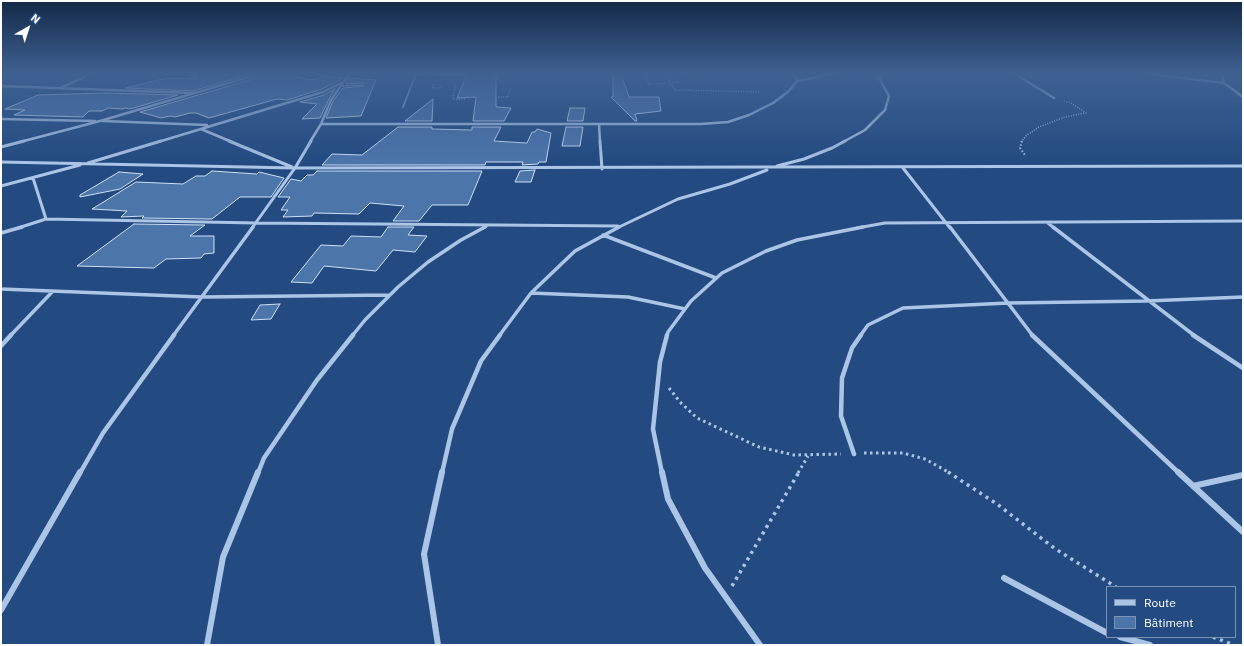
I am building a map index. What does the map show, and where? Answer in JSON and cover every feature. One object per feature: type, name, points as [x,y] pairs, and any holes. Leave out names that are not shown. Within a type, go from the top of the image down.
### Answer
[{"type":"street","points":[[1,147],[159,104]]},
{"type":"street","points":[[1,186],[85,164],[282,104]]},
{"type":"street","points":[[1,610],[103,433],[295,168],[321,124],[329,104]]},
{"type":"street","points":[[321,124],[701,124],[728,122],[749,115],[771,104]]},
{"type":"street","points":[[438,645],[424,554],[452,429],[481,361],[531,293],[575,251],[603,235],[678,199],[730,184],[770,168],[804,159],[832,148],[865,130],[885,110],[886,104]]},
{"type":"street","points":[[1,119],[211,125]]},
{"type":"street","points":[[599,124],[602,169]]},
{"type":"street","points":[[200,128],[295,168]]},
{"type":"street","points":[[1,162],[295,168],[602,169],[1243,166]]},
{"type":"street","points":[[903,168],[1036,340],[1243,532]]},
{"type":"street","points":[[33,178],[46,219]]},
{"type":"street","points":[[1,233],[46,219],[256,223],[620,226]]},
{"type":"street","points":[[760,645],[705,568],[668,499],[653,429],[660,362],[668,332],[691,301],[716,278],[722,273],[766,251],[797,240],[885,223],[1243,221]]},
{"type":"street","points":[[1047,222],[1181,327],[1243,368]]},
{"type":"street","points":[[207,645],[223,557],[264,458],[317,380],[365,320],[428,262],[461,240],[489,225]]},
{"type":"street","points":[[603,235],[716,278]]},
{"type":"street","points":[[1,290],[7,289],[202,297],[391,295]]},
{"type":"street","points":[[1,346],[53,291]]},
{"type":"street","points":[[531,293],[628,297],[685,309]]},
{"type":"street","points":[[854,454],[841,416],[842,378],[852,348],[868,325],[903,308],[1008,302],[1243,297]]},
{"type":"street","points":[[1193,486],[1243,475]]},
{"type":"street","points":[[1004,578],[1106,633]]},
{"type":"street","points":[[1124,638],[1150,645]]},
{"type":"path","points":[[1040,167],[1022,153],[1020,148],[1021,142],[1026,135],[1039,128],[1065,117],[1086,113],[1073,104]]},
{"type":"path","points":[[659,374],[680,402],[697,418],[759,447],[794,455],[876,452],[904,453],[925,459],[957,477],[996,504],[1054,548],[1114,586]]},
{"type":"path","points":[[726,598],[809,455]]},
{"type":"path","points":[[1216,638],[1234,645]]},
{"type":"building","points":[[16,104],[147,104],[130,109],[108,108],[102,111],[89,111],[83,117],[14,115],[25,110],[5,109]]},
{"type":"building","points":[[167,104],[259,104],[209,118],[196,113],[190,113],[175,117],[170,116],[161,118],[140,112]]},
{"type":"building","points":[[317,104],[327,104],[320,118],[302,119]]},
{"type":"building","points":[[332,104],[366,104],[361,116],[326,118]]},
{"type":"building","points":[[426,104],[433,104],[432,121],[405,121]]},
{"type":"building","points":[[475,104],[496,104],[496,107],[511,108],[504,121],[473,121]]},
{"type":"building","points":[[618,104],[660,104],[661,111],[635,114],[637,121],[635,121]]},
{"type":"building","points":[[570,108],[585,108],[583,121],[567,121]]},
{"type":"building","points":[[398,127],[432,127],[432,129],[472,130],[472,127],[501,127],[494,141],[527,143],[532,132],[535,132],[537,129],[551,133],[546,162],[539,162],[538,164],[522,165],[523,162],[486,162],[485,165],[322,165],[332,154],[362,155]]},
{"type":"building","points":[[566,127],[583,127],[580,146],[562,146]]},
{"type":"building","points":[[535,170],[531,182],[515,182],[520,171]]},
{"type":"building","points":[[212,171],[257,174],[259,172],[284,178],[271,197],[240,197],[212,219],[142,218],[144,216],[121,217],[127,211],[92,209],[136,182],[183,184],[196,176],[205,176]]},
{"type":"building","points":[[317,171],[482,171],[468,205],[432,205],[419,221],[393,221],[404,206],[370,203],[359,214],[314,213],[312,216],[283,217],[288,210],[281,210],[290,197],[278,197],[291,179],[301,181],[307,175],[313,175]]},
{"type":"building","points":[[119,172],[143,174],[120,189],[80,197],[80,195]]},
{"type":"building","points":[[134,224],[205,225],[190,236],[214,236],[214,253],[204,254],[201,258],[166,259],[154,268],[77,266]]},
{"type":"building","points":[[388,227],[414,227],[408,235],[427,236],[415,252],[393,250],[376,271],[324,266],[312,283],[291,282],[321,245],[343,246],[351,236],[381,237]]},
{"type":"building","points":[[280,304],[271,319],[251,320],[260,305]]}]
